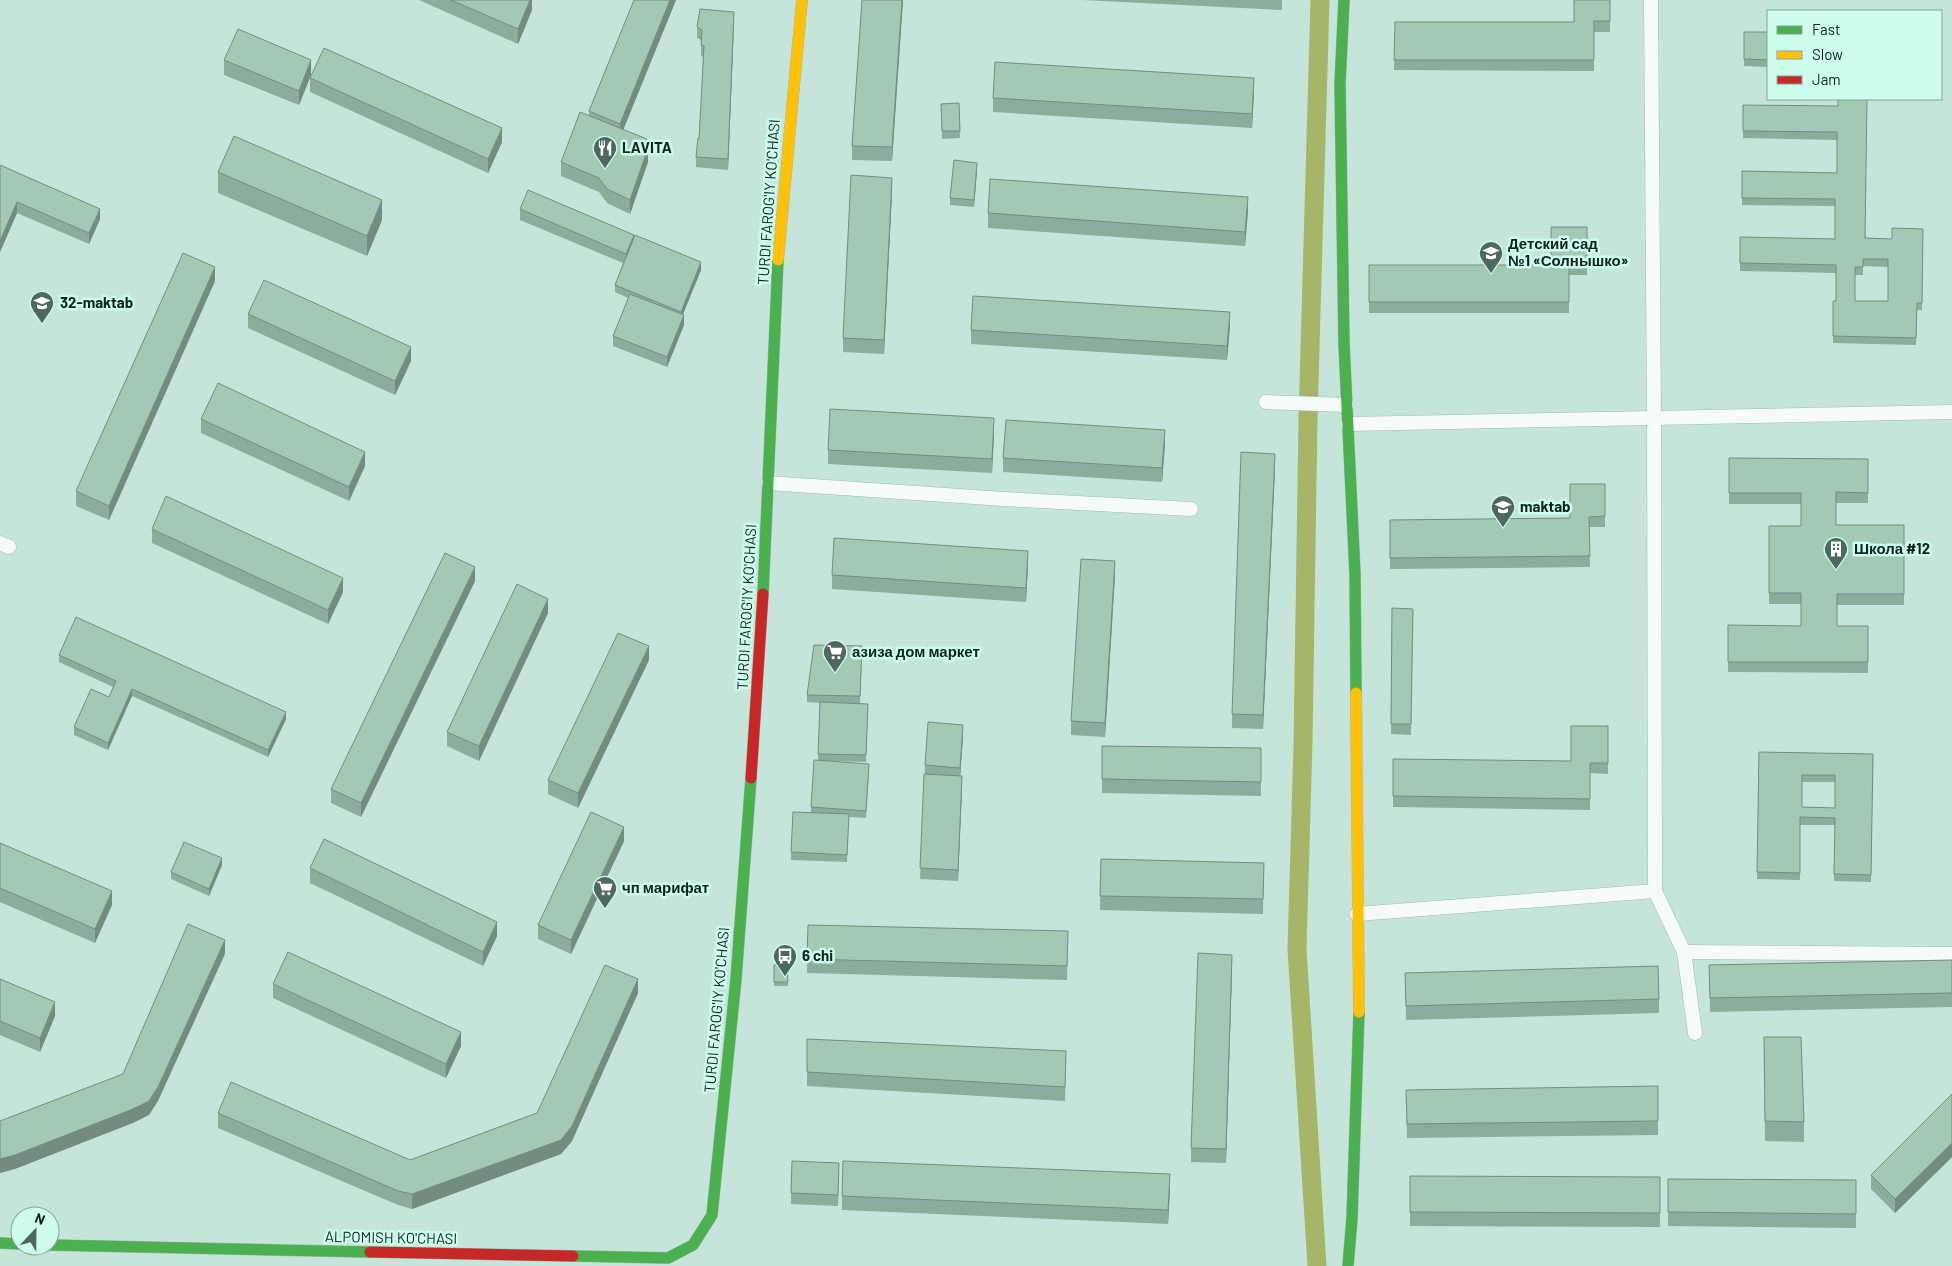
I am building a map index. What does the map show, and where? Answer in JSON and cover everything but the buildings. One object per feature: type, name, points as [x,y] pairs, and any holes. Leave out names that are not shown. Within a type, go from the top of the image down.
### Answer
[{"type":"street","name":"TURDI FAROG'IY KO'CHASI","points":[[712,1215],[736,980],[760,652],[778,261],[802,0]]},
{"type":"street","points":[[1344,0],[1340,84],[1347,405],[1355,574],[1359,1038],[1352,1218],[1348,1266]]},
{"type":"street","points":[[1651,0],[1655,891],[1684,952],[1695,1033]]},
{"type":"street","points":[[1268,402],[1347,405]]},
{"type":"street","points":[[1348,424],[1952,412]]},
{"type":"street","points":[[768,483],[1191,509]]},
{"type":"street","points":[[1357,914],[1655,891]]},
{"type":"street","points":[[1684,952],[1952,954]]},
{"type":"street","name":"ALPOMISH KO'CHASI","points":[[60,1245],[491,1260],[668,1258],[693,1245],[712,1215]]},
{"type":"waterway","points":[[1317,1266],[1297,949],[1303,743],[1308,418],[1320,0]]},
{"type":"traffic: fast","points":[[1344,0],[1340,84],[1344,344],[1355,574],[1356,693]]},
{"type":"traffic: fast","points":[[763,594],[778,260]]},
{"type":"traffic: fast","points":[[573,1256],[668,1258],[693,1245],[712,1215],[736,979],[751,778]]},
{"type":"traffic: fast","points":[[1348,1266],[1352,1218],[1359,1012]]},
{"type":"traffic: fast","points":[[0,1243],[10,1244]]},
{"type":"traffic: fast","points":[[60,1245],[370,1252]]},
{"type":"traffic: slow","points":[[778,260],[802,0]]},
{"type":"traffic: slow","points":[[1356,693],[1359,1012]]},
{"type":"traffic: jam","points":[[751,778],[763,594]]},
{"type":"traffic: jam","points":[[370,1252],[573,1256]]},
{"type":"place","name":"LAVITA","points":[[605,169]]},
{"type":"place","name":"Детский сад №1 «Солнышко»","points":[[1491,274]]},
{"type":"place","name":"32-maktab","points":[[42,324]]},
{"type":"place","name":"maktab","points":[[1503,528]]},
{"type":"place","name":"Школа #12","points":[[1836,570]]},
{"type":"place","name":"азиза дом маркет","points":[[835,673]]},
{"type":"place","name":"чп марифат","points":[[605,909]]},
{"type":"place","name":"6 chi","points":[[785,977]]}]
